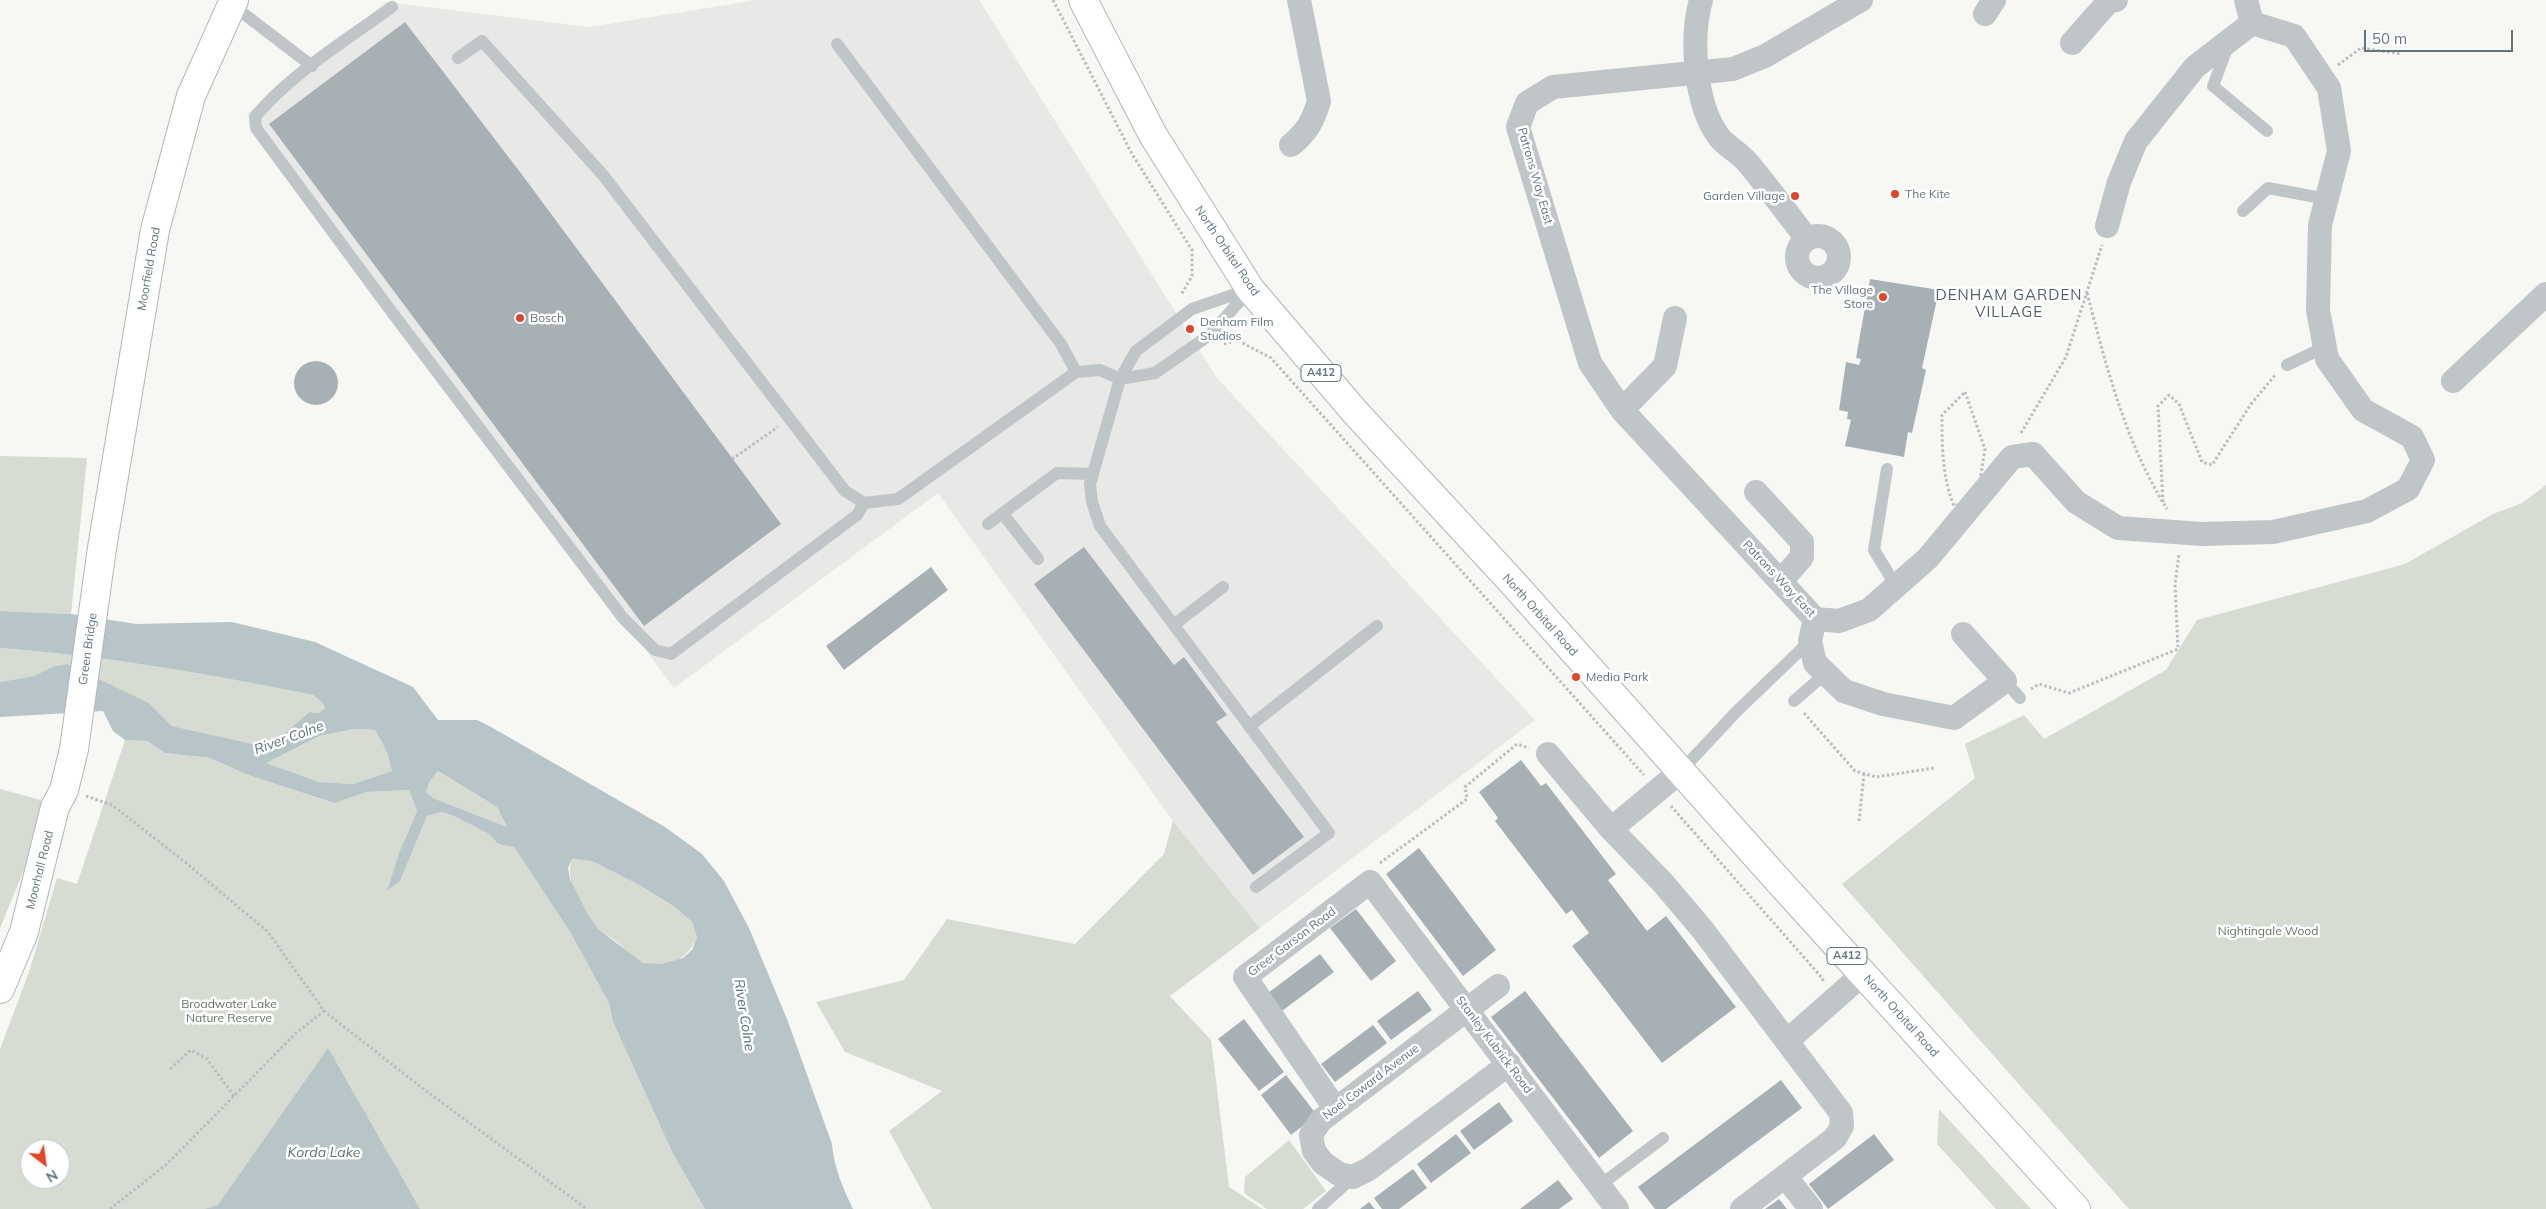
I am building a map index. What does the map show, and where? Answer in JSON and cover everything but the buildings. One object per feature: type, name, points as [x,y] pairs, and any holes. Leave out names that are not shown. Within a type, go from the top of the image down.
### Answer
[{"type":"main road","name":"North Orbital Road","points":[[1083,0],[1153,135],[1250,289],[1355,412],[2076,1209]]},
{"type":"main road","name":"Moorfield Road","points":[[102,548],[155,230],[191,96],[233,2]]},
{"type":"main road","name":"Green Bridge","points":[[74,749],[102,548]]},
{"type":"main road","name":"Moorhall Road","points":[[0,989],[24,932],[55,807],[64,790],[74,749]]},
{"type":"street","points":[[1292,145],[1306,133],[1314,117],[1318,101],[1299,0]]},
{"type":"street","points":[[1701,0],[1698,11],[1696,71],[1704,112],[1720,138],[1746,161],[1807,239]]},
{"type":"street","name":"Patrons Way East","points":[[1862,0],[1765,56],[1733,69],[1696,71],[1553,87],[1527,102],[1518,127],[1590,363],[1622,410],[1781,581],[1812,630],[1869,610],[1928,558],[2012,457]]},
{"type":"street","points":[[2072,43],[2109,1],[2116,0]]},
{"type":"street","points":[[2246,0],[2252,23]]},
{"type":"street","points":[[2108,226],[2119,182],[2136,141],[2195,67],[2252,23]]},
{"type":"street","points":[[2012,457],[2033,454],[2076,502],[2118,528],[2181,532],[2274,532],[2367,511],[2408,488],[2423,460],[2412,437],[2363,410],[2328,359],[2325,347],[2318,310],[2320,225],[2339,151],[2329,88],[2294,36],[2252,23]]},
{"type":"street","points":[[2453,381],[2546,294]]},
{"type":"street","points":[[1622,410],[1665,366],[1675,318]]},
{"type":"street","points":[[1756,492],[1802,542],[1802,557],[1781,581]]},
{"type":"street","points":[[1812,630],[1815,663],[1844,691],[1884,704],[1954,718],[2013,689],[1964,634]]},
{"type":"street","points":[[1548,754],[1611,829],[1663,883],[1702,929],[1841,1113],[1842,1126],[1835,1138],[1742,1209]]},
{"type":"street","points":[[1611,829],[1681,771]]},
{"type":"street","name":"Stanley Kubrick Road","points":[[1370,882],[1509,1064],[1606,1201]]},
{"type":"street","name":"Greer Garson Road","points":[[1335,1108],[1245,977],[1370,882]]},
{"type":"street","points":[[1786,1041],[1863,974]]},
{"type":"street","name":"Noel Coward Avenue","points":[[1353,1177],[1339,1174],[1323,1163],[1314,1151],[1311,1135],[1320,1121],[1498,986]]},
{"type":"street","points":[[1353,1177],[1369,1169],[1509,1064]]},
{"type":"street","points":[[1785,1176],[1811,1209]]},
{"type":"lane","points":[[233,2],[312,66]]},
{"type":"lane","points":[[392,7],[312,66],[265,105],[255,117],[256,128],[623,618],[655,650],[671,654],[857,515],[864,503]]},
{"type":"lane","points":[[2230,39],[2213,86],[2268,131]]},
{"type":"lane","points":[[458,58],[482,41],[603,175],[845,491],[864,503],[898,499],[1076,372],[1100,370],[1120,379],[1155,373],[1211,334],[1250,289]]},
{"type":"lane","points":[[837,44],[1061,344],[1076,372]]},
{"type":"lane","points":[[2243,211],[2268,188],[2327,198]]},
{"type":"lane","points":[[1250,289],[1192,309],[1136,351],[1120,379],[1092,474],[1092,502],[1100,526],[1175,624],[1329,833],[1256,887]]},
{"type":"lane","points":[[2287,365],[2325,347]]},
{"type":"lane","points":[[1887,469],[1874,550],[1896,586]]},
{"type":"lane","points":[[988,524],[1058,473],[1092,474]]},
{"type":"lane","points":[[1003,514],[1038,559]]},
{"type":"lane","points":[[1175,624],[1223,587]]},
{"type":"lane","points":[[1250,725],[1377,626]]},
{"type":"lane","points":[[1681,771],[1812,630]]},
{"type":"lane","points":[[1794,701],[1826,673]]},
{"type":"lane","points":[[1606,1201],[1663,1138]]},
{"type":"lane","points":[[1318,1209],[1353,1177]]},
{"type":"path","points":[[2322,77],[2361,48],[2402,54]]},
{"type":"path","points":[[2012,457],[2016,443],[2066,358],[2108,226]]},
{"type":"path","points":[[1179,300],[1192,276],[1192,250]]},
{"type":"path","points":[[2013,689],[2039,684],[2069,693],[2178,648],[2175,584],[2181,532],[2152,484],[2117,403],[2087,293]]},
{"type":"path","points":[[1218,345],[1237,340],[1271,358],[1658,790],[1824,979],[1819,987]]},
{"type":"path","points":[[2163,503],[2158,406],[2169,395],[2179,404],[2202,462],[2212,465],[2251,404],[2278,372],[2287,365]]},
{"type":"path","points":[[1965,392],[1985,449],[1977,498],[1954,506],[1948,491],[1942,452],[1942,415],[1965,392]]},
{"type":"path","points":[[732,459],[776,427],[793,423]]},
{"type":"path","points":[[1794,701],[1855,771],[1876,777],[1934,768]]},
{"type":"path","points":[[1370,882],[1374,868],[1467,799],[1465,787],[1517,744],[1548,754]]},
{"type":"path","points":[[1859,821],[1864,774]]},
{"type":"path","points":[[112,805],[185,862],[268,932],[324,1011],[426,1091],[587,1209]]},
{"type":"path","points":[[110,1209],[167,1164],[296,1033],[324,1011]]},
{"type":"path","points":[[170,1068],[191,1050],[207,1059],[234,1096]]},
{"type":"shaded area","points":[[757,0],[979,0],[1217,378],[1535,720],[1260,928],[1173,821],[938,493],[674,688],[247,114],[386,2],[589,27]]},
{"type":"green space","points":[[0,456],[87,458],[71,614],[0,611]]},
{"type":"green space","name":"Nightingale Wood","points":[[2546,485],[2546,1209],[2129,1209],[1842,884],[1975,778],[1965,744],[2024,715],[2044,739],[2166,670],[2197,620],[2405,564],[2493,514],[2522,503]]},
{"type":"green space","points":[[0,648],[118,661],[235,680],[313,695],[322,702],[325,708],[319,713],[309,712],[280,738],[253,744],[172,726],[149,703],[52,667],[34,676],[0,682]]},
{"type":"green space","points":[[354,729],[375,730],[387,752],[392,771],[353,784],[318,782],[265,763],[321,736]]},
{"type":"green space","name":"Broadwater Lake Nature Reserve","points":[[125,740],[147,741],[165,753],[210,758],[248,775],[333,803],[367,792],[409,790],[417,811],[400,850],[388,890],[400,881],[427,816],[442,812],[454,816],[489,834],[498,844],[514,847],[570,932],[609,1003],[613,1022],[673,1154],[705,1209],[0,1209],[0,1049],[29,972],[57,878],[77,884]]},
{"type":"green space","points":[[438,771],[497,807],[507,827],[433,798],[426,792],[430,781]]},
{"type":"green space","points":[[0,789],[41,800],[43,824],[0,928]]},
{"type":"green space","points":[[1173,821],[1260,928],[1170,996],[1211,1040],[1229,1187],[1263,1209],[932,1209],[889,1131],[942,1091],[845,1052],[816,1002],[904,980],[947,919],[1075,944],[1164,854]]},
{"type":"green space","points":[[572,859],[592,861],[641,886],[675,907],[692,922],[697,937],[693,945],[683,957],[669,964],[653,965],[641,962],[599,930],[580,905],[570,876]]},
{"type":"green space","points":[[1939,1109],[2031,1209],[1996,1209],[1937,1144]]},
{"type":"green space","points":[[1289,1140],[1326,1191],[1303,1209],[1267,1209],[1244,1193],[1245,1177]]},
{"type":"water","name":"River Colne","points":[[0,611],[71,614],[136,624],[232,622],[315,642],[413,687],[438,720],[477,720],[665,827],[702,854],[724,881],[749,928],[787,1019],[832,1144],[839,1178],[853,1209],[705,1209],[673,1154],[613,1022],[609,1003],[570,932],[514,847],[498,844],[489,834],[454,816],[442,812],[427,816],[400,881],[387,891],[400,850],[417,811],[409,790],[367,792],[334,803],[248,775],[210,758],[165,753],[147,741],[125,740],[113,731],[103,711],[0,717],[0,682],[34,676],[52,667],[67,664],[149,703],[172,726],[253,744],[280,738],[309,712],[319,713],[325,708],[322,702],[313,695],[157,667],[40,651],[0,648]],"holes":[[[354,729],[375,730],[387,752],[392,771],[353,784],[319,782],[266,763],[320,736]],[[438,771],[497,807],[507,827],[433,798],[426,792],[430,781]],[[572,859],[592,861],[641,886],[675,907],[692,922],[697,937],[692,950],[683,958],[662,964],[643,963],[598,929],[588,915],[570,879],[568,868]]]},
{"type":"water","name":"Korda Lake","points":[[328,1048],[420,1209],[205,1209],[218,1205]]},
{"type":"place","name":"The Kite","points":[[1895,194]]},
{"type":"place","name":"Garden Village","points":[[1795,196]]},
{"type":"place","name":"The Village Store","points":[[1883,297]]},
{"type":"place","name":"Bosch","points":[[520,318]]},
{"type":"place","name":"Denham Film Studios","points":[[1190,329]]},
{"type":"place","name":"Media Park","points":[[1576,677]]},
{"type":"district","name":"DENHAM GARDEN VILLAGE","points":[[2009,304]]}]
